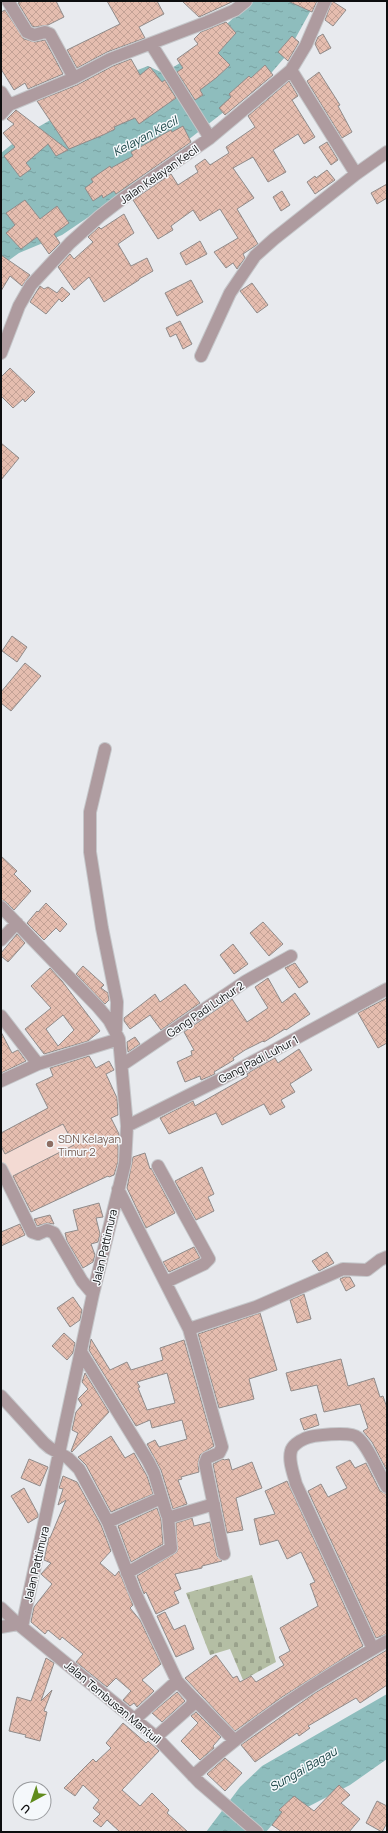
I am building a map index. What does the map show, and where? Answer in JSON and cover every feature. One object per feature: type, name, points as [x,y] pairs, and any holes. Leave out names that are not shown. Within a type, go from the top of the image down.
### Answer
[{"type":"street","points":[[8,1],[27,32],[34,35],[46,32],[50,34],[74,78]]},
{"type":"street","points":[[1,92],[5,109],[74,78],[110,59],[235,10],[246,1]]},
{"type":"street","name":"Jalan Kelayan Kecil","points":[[1,354],[27,291],[70,243],[122,199],[208,136],[292,70],[306,45],[325,1]]},
{"type":"street","points":[[151,44],[208,136]]},
{"type":"street","points":[[292,70],[356,174]]},
{"type":"street","points":[[201,356],[230,293],[255,256],[274,239],[356,174],[387,152]]},
{"type":"street","name":"Jalan Pattimura","points":[[20,1626],[44,1534],[59,1453],[93,1294],[125,1163],[126,1126],[122,1065],[118,1035],[117,1002],[102,928],[90,852],[90,812],[105,749]]},
{"type":"street","points":[[1,907],[98,1007],[118,1035],[38,1064],[1,1081]]},
{"type":"street","points":[[1,940],[17,923]]},
{"type":"street","name":"Gang Padi Luhur 2","points":[[122,1065],[246,981],[291,956]]},
{"type":"street","name":"Gang Padi Luhur 1","points":[[126,1126],[221,1079],[387,989]]},
{"type":"street","points":[[1,1016],[38,1064]]},
{"type":"street","points":[[158,1166],[209,1258],[204,1264],[166,1282]]},
{"type":"street","points":[[1,1169],[32,1232],[38,1234],[47,1230],[54,1233],[82,1281],[93,1294]]},
{"type":"street","points":[[118,1189],[190,1329],[222,1447],[220,1453],[206,1459],[224,1554]]},
{"type":"street","points":[[190,1329],[256,1307],[343,1269],[367,1270],[380,1260],[387,1257]]},
{"type":"street","points":[[81,1352],[148,1461],[154,1473],[165,1512],[168,1517],[171,1548],[127,1573]]},
{"type":"street","points":[[1,1396],[44,1443],[76,1464],[108,1522],[127,1573],[176,1681],[234,1740]]},
{"type":"street","points":[[374,1649],[296,1484],[290,1458],[291,1451],[294,1445],[311,1437],[349,1434],[357,1436],[365,1446],[387,1487]]},
{"type":"street","points":[[108,1522],[161,1498]]},
{"type":"street","points":[[168,1517],[214,1504]]},
{"type":"street","name":"Jalan Tembusan Mantuil","points":[[1,1608],[20,1626],[156,1737],[196,1780],[257,1832]]},
{"type":"street","points":[[1,1627],[20,1626]]},
{"type":"street","points":[[196,1780],[234,1740],[328,1676],[387,1641]]},
{"type":"street","points":[[135,1719],[176,1681]]},
{"type":"street","points":[[156,1737],[192,1705],[193,1698]]},
{"type":"shaded area","name":"SDN Kelayan Timur 2","points":[[73,1094],[104,1155],[17,1197],[1,1166],[1,1133]]},
{"type":"green space","points":[[252,1575],[276,1662],[243,1680],[230,1649],[210,1655],[186,1593]]},
{"type":"water","name":"Kelayan Kecil","points":[[249,1],[316,1],[285,57],[266,79],[96,212],[62,235],[19,253],[1,266],[1,153],[21,137],[135,71],[148,66],[163,73],[174,67],[209,41]]},
{"type":"water","name":"Sungai Bagau","points":[[387,1694],[387,1759],[350,1785],[271,1826],[266,1832],[206,1832],[240,1787],[262,1766]]},
{"type":"building","points":[[22,1],[56,1],[64,17],[48,25],[32,26],[18,3]]},
{"type":"building","points":[[107,1],[157,1],[164,14],[139,27],[145,38],[107,52],[77,68],[67,50],[120,24]]},
{"type":"building","points":[[182,1],[234,1],[199,17]]},
{"type":"building","points":[[288,1],[317,1],[312,12]]},
{"type":"building","points":[[332,1],[346,10],[333,26],[325,20]]},
{"type":"building","points":[[5,10],[24,39],[35,42],[45,40],[63,74],[28,89],[25,83],[14,90],[1,69],[1,12]]},
{"type":"building","points":[[226,22],[236,33],[218,53],[230,65],[200,90],[203,95],[195,100],[177,72],[183,68],[177,59],[198,44],[194,39],[201,32]]},
{"type":"building","points":[[323,34],[331,48],[320,54],[315,44],[318,37]]},
{"type":"building","points":[[292,36],[299,42],[288,61],[278,52]]},
{"type":"building","points":[[131,59],[140,75],[150,67],[162,82],[165,80],[176,98],[139,124],[135,118],[114,127],[115,129],[103,135],[69,149],[37,101],[77,85],[113,66]]},
{"type":"building","points":[[265,65],[273,75],[225,115],[219,108],[231,97],[229,94],[249,76],[251,78]]},
{"type":"building","points":[[319,72],[340,105],[338,106],[352,132],[342,138],[307,81]]},
{"type":"building","points":[[289,81],[298,96],[292,100],[315,137],[304,144],[298,134],[273,150],[286,172],[268,182],[253,157],[233,168],[254,198],[237,209],[258,244],[243,254],[245,258],[237,269],[233,263],[226,268],[214,252],[238,238],[220,209],[200,221],[193,210],[171,226],[173,230],[158,239],[133,200],[171,174],[178,185],[198,172],[195,166],[205,159],[210,165],[229,153],[226,147],[255,127],[248,116]]},
{"type":"building","points":[[16,110],[68,150],[56,156],[48,144],[26,163],[31,169],[20,177],[4,156],[15,147],[3,133],[14,124],[7,119]]},
{"type":"building","points":[[183,126],[191,142],[116,194],[114,191],[103,198],[102,195],[93,201],[85,188],[93,182],[91,179],[110,166],[111,168],[133,156],[131,152],[171,130],[172,132]]},
{"type":"building","points":[[327,142],[338,160],[331,165],[319,147]]},
{"type":"building","points":[[327,170],[335,180],[315,194],[307,182],[315,176],[316,178]]},
{"type":"building","points":[[387,184],[387,198],[377,204],[371,193]]},
{"type":"building","points":[[282,191],[290,205],[281,211],[273,197]]},
{"type":"building","points":[[25,200],[40,219],[57,206],[69,223],[54,234],[60,243],[49,254],[37,237],[21,249],[6,233],[15,225],[6,213]]},
{"type":"building","points":[[124,214],[134,233],[118,244],[131,266],[147,258],[153,271],[104,302],[89,277],[74,290],[58,267],[70,254],[74,259],[93,242],[88,237],[99,227],[101,229]]},
{"type":"building","points":[[200,241],[207,254],[186,265],[180,253]]},
{"type":"building","points":[[1,255],[30,275],[22,286],[10,276],[1,291]]},
{"type":"building","points":[[191,280],[203,302],[177,316],[165,293]]},
{"type":"building","points":[[252,283],[268,305],[257,313],[240,291]]},
{"type":"building","points":[[40,286],[44,289],[48,287],[57,293],[62,287],[70,294],[62,302],[59,299],[46,314],[30,302]]},
{"type":"building","points":[[180,321],[192,344],[183,349],[176,334],[170,337],[166,328]]},
{"type":"building","points":[[10,368],[35,392],[25,402],[23,399],[13,408],[1,396],[1,377]]},
{"type":"building","points":[[1,443],[19,458],[1,480]]},
{"type":"building","points":[[12,636],[27,647],[17,662],[2,651]]},
{"type":"building","points":[[25,663],[41,676],[11,711],[1,703],[1,692]]},
{"type":"building","points":[[1,856],[17,871],[14,874],[31,891],[14,910],[6,902],[1,900]]},
{"type":"building","points":[[46,903],[67,924],[60,932],[56,928],[44,940],[27,923]]},
{"type":"building","points":[[263,922],[283,944],[269,956],[250,933]]},
{"type":"building","points":[[17,934],[25,943],[8,962],[1,956],[1,953]]},
{"type":"building","points":[[233,944],[248,964],[234,974],[220,955]]},
{"type":"building","points":[[295,963],[308,982],[299,988],[285,968]]},
{"type":"building","points":[[83,966],[104,985],[101,988],[108,993],[109,1000],[105,1004],[76,974]]},
{"type":"building","points":[[50,968],[62,981],[100,1031],[88,1041],[44,1054],[25,1029],[51,1008],[31,986]],"holes":[[[63,1015],[74,1030],[58,1046],[46,1029]]]},
{"type":"building","points":[[268,978],[282,1003],[295,993],[310,1014],[286,1030],[285,1029],[264,1042],[263,1041],[245,1050],[233,1058],[234,1060],[214,1072],[215,1074],[201,1080],[200,1076],[185,1082],[177,1062],[192,1055],[191,1051],[194,1050],[184,1032],[232,999],[247,1022],[268,1008],[255,987]]},
{"type":"building","points":[[185,984],[200,1003],[161,1030],[150,1015],[130,1029],[124,1021],[124,1018],[155,994],[160,1002]]},
{"type":"building","points":[[387,998],[387,1043],[378,1048],[358,1013]]},
{"type":"building","points":[[1,1032],[12,1053],[18,1050],[26,1061],[1,1073]]},
{"type":"building","points":[[135,1037],[140,1044],[128,1052],[127,1042]]},
{"type":"building","points":[[299,1049],[312,1070],[290,1084],[295,1092],[281,1100],[285,1107],[270,1115],[264,1104],[222,1125],[216,1113],[169,1134],[160,1118],[193,1101],[195,1106],[248,1076],[247,1074],[253,1070],[275,1058],[278,1063]]},
{"type":"building","points":[[89,1056],[96,1068],[109,1061],[114,1070],[106,1074],[117,1098],[118,1115],[111,1118],[119,1134],[119,1140],[116,1141],[118,1146],[118,1162],[114,1175],[108,1176],[31,1212],[13,1176],[74,1145],[63,1124],[5,1154],[1,1146],[1,1133],[48,1108],[36,1084],[53,1076],[50,1068]]},
{"type":"building","points":[[145,1153],[150,1169],[151,1168],[175,1213],[146,1228],[127,1188],[133,1157]]},
{"type":"building","points":[[202,1167],[214,1194],[208,1197],[214,1211],[196,1220],[175,1181]]},
{"type":"building","points":[[99,1203],[103,1217],[96,1218],[100,1234],[98,1242],[91,1244],[95,1255],[93,1262],[83,1268],[67,1241],[65,1233],[78,1230],[73,1210]]},
{"type":"building","points":[[50,1215],[54,1224],[47,1223],[37,1226],[34,1219]]},
{"type":"building","points":[[20,1224],[25,1235],[1,1246],[1,1232]]},
{"type":"building","points":[[194,1247],[200,1258],[169,1272],[163,1262]]},
{"type":"building","points":[[327,1252],[334,1263],[319,1271],[312,1261]]},
{"type":"building","points":[[350,1277],[355,1286],[346,1291],[340,1279]]},
{"type":"building","points":[[304,1294],[311,1319],[297,1323],[290,1300]]},
{"type":"building","points":[[73,1297],[82,1310],[80,1320],[70,1327],[57,1308]]},
{"type":"building","points":[[260,1313],[277,1370],[249,1379],[254,1399],[219,1408],[198,1334]]},
{"type":"building","points":[[64,1333],[75,1343],[73,1353],[67,1360],[52,1346]]},
{"type":"building","points":[[91,1339],[110,1370],[127,1362],[131,1370],[163,1360],[160,1348],[184,1340],[214,1446],[200,1455],[198,1464],[199,1472],[181,1477],[182,1479],[178,1480],[187,1504],[173,1509],[161,1470],[147,1444],[155,1440],[159,1447],[187,1439],[182,1420],[152,1428],[150,1420],[136,1426],[89,1350]],"holes":[[[167,1373],[175,1403],[147,1410],[137,1382]]]},
{"type":"building","points":[[341,1359],[348,1386],[374,1378],[380,1397],[383,1396],[387,1408],[387,1471],[372,1442],[363,1431],[368,1428],[360,1404],[324,1412],[317,1385],[291,1391],[286,1373]]},
{"type":"building","points":[[85,1373],[109,1412],[72,1452],[71,1451],[78,1433],[72,1430],[76,1412],[82,1405],[78,1399],[88,1389],[82,1382]]},
{"type":"building","points":[[316,1414],[319,1425],[304,1430],[300,1419]]},
{"type":"building","points":[[111,1436],[125,1458],[134,1453],[147,1476],[153,1494],[111,1512],[86,1465],[78,1457]]},
{"type":"building","points":[[29,1459],[48,1467],[40,1486],[21,1478]]},
{"type":"building","points":[[223,1459],[229,1459],[232,1470],[252,1462],[262,1488],[236,1498],[243,1530],[227,1533],[213,1464]]},
{"type":"building","points":[[350,1460],[355,1468],[366,1463],[380,1491],[387,1494],[387,1634],[376,1638],[308,1491],[321,1484],[328,1497],[347,1488],[336,1467]]},
{"type":"building","points":[[63,1476],[77,1482],[101,1525],[111,1551],[100,1563],[115,1576],[119,1571],[133,1605],[130,1608],[140,1620],[161,1664],[142,1680],[154,1691],[137,1707],[134,1703],[130,1706],[123,1700],[131,1691],[116,1678],[107,1687],[76,1662],[83,1654],[62,1637],[60,1640],[48,1630],[45,1634],[31,1622],[34,1607],[52,1584],[41,1574],[51,1563],[44,1560],[49,1537],[50,1538],[66,1500],[58,1505],[63,1489],[59,1488]]},
{"type":"building","points":[[287,1481],[363,1646],[282,1697],[235,1731],[185,1678],[216,1655],[233,1678],[237,1676],[240,1682],[251,1676],[256,1682],[284,1665],[279,1657],[290,1651],[280,1628],[318,1606],[310,1584],[315,1582],[301,1552],[287,1559],[278,1540],[260,1545],[254,1519],[275,1514],[265,1491]]},
{"type":"building","points":[[24,1488],[38,1514],[38,1517],[28,1523],[11,1496]]},
{"type":"building","points":[[157,1508],[161,1519],[163,1544],[131,1562],[118,1526]]},
{"type":"building","points":[[192,1518],[194,1526],[210,1522],[217,1556],[222,1561],[202,1566],[202,1568],[175,1574],[181,1589],[174,1592],[179,1603],[156,1614],[146,1592],[144,1594],[137,1576],[177,1552],[176,1523]]},
{"type":"building","points":[[165,1612],[174,1630],[185,1625],[194,1649],[176,1657],[157,1616]]},
{"type":"building","points":[[387,1650],[387,1685],[360,1703],[356,1698],[308,1726],[310,1728],[299,1736],[297,1733],[255,1762],[241,1745],[315,1693]]},
{"type":"building","points":[[46,1658],[54,1663],[41,1701],[52,1690],[44,1711],[47,1712],[40,1741],[25,1737],[26,1735],[9,1731],[17,1697],[31,1701]]},
{"type":"building","points":[[177,1692],[185,1701],[162,1722],[152,1713]]},
{"type":"building","points":[[196,1712],[221,1737],[213,1746],[214,1748],[200,1760],[181,1741],[198,1723],[191,1716]]},
{"type":"building","points":[[123,1723],[146,1743],[148,1741],[159,1751],[122,1790],[140,1806],[152,1793],[169,1810],[167,1813],[188,1832],[120,1832],[107,1820],[101,1827],[93,1821],[100,1814],[93,1808],[99,1800],[83,1785],[75,1796],[64,1788],[93,1759],[96,1762],[111,1748],[106,1743]]},
{"type":"building","points":[[225,1758],[242,1773],[225,1791],[207,1774]]},
{"type":"building","points":[[339,1785],[350,1795],[341,1803],[360,1819],[349,1832],[282,1832],[272,1825],[282,1812],[279,1810],[294,1796],[314,1811]]},
{"type":"building","points":[[377,1801],[387,1806],[387,1823],[382,1832],[366,1823]]},
{"type":"place","name":"SDN Kelayan Timur 2","points":[[50,1144]]}]
